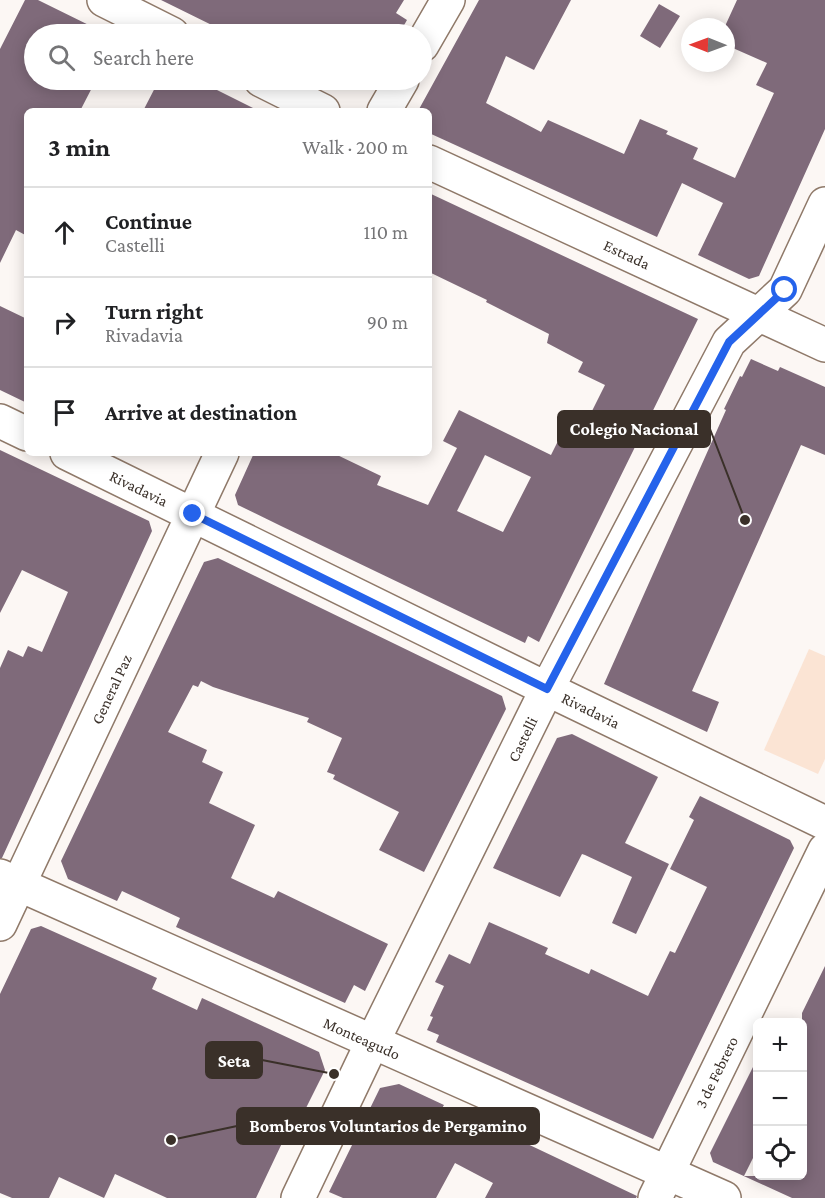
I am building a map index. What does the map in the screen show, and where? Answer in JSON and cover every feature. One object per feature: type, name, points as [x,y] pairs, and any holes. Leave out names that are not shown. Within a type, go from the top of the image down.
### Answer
[{"type":"street","points":[[104,0],[152,24]]},
{"type":"street","points":[[432,28],[448,0]]},
{"type":"street","points":[[281,90],[317,108]]},
{"type":"street","points":[[386,108],[396,90]]},
{"type":"street","name":"Estrada","points":[[432,163],[825,345]]},
{"type":"street","name":"Castelli","points":[[298,1198],[547,689],[729,342],[785,290],[825,204]]},
{"type":"street","points":[[0,421],[24,433]]},
{"type":"street","name":"Rivadavia","points":[[73,456],[825,823]]},
{"type":"street","name":"General Paz","points":[[0,924],[9,880],[221,456]]},
{"type":"street","name":"3 de Febrero","points":[[661,1185],[825,850]]},
{"type":"street","name":"Monteagudo","points":[[9,880],[372,1043],[661,1185],[724,1198]]},
{"type":"shaded area","points":[[809,649],[825,656],[825,759],[818,774],[764,750]]},
{"type":"building","points":[[25,0],[38,0],[87,24],[24,24],[24,90],[91,90],[82,108],[24,108],[24,234],[16,230],[0,263],[0,49]]},
{"type":"building","points":[[161,0],[404,0],[396,13],[407,20],[405,24],[210,24]]},
{"type":"building","points":[[479,0],[571,0],[534,70],[506,56],[486,103],[541,132],[548,120],[624,154],[640,119],[698,148],[693,159],[735,178],[774,93],[756,85],[767,63],[735,49],[735,18],[729,18],[737,0],[825,0],[825,129],[759,276],[749,279],[698,255],[723,203],[682,183],[657,237],[432,134],[432,108],[420,108],[430,90],[432,90],[432,86]]},
{"type":"building","points":[[659,4],[680,16],[660,48],[640,36]]},
{"type":"building","points":[[154,90],[217,90],[253,108],[145,108]]},
{"type":"building","points":[[432,194],[698,319],[539,642],[528,636],[525,643],[281,526],[238,505],[235,495],[253,456],[339,456],[381,476],[377,485],[428,505],[457,448],[443,441],[459,410],[551,455],[570,417],[585,425],[605,385],[578,372],[583,362],[547,343],[549,334],[486,302],[487,300],[432,273]],"holes":[[[485,455],[531,477],[503,532],[457,511]]]},
{"type":"building","points":[[0,306],[24,318],[24,402],[0,390]]},
{"type":"building","points":[[751,359],[778,371],[780,367],[825,387],[825,455],[801,445],[692,691],[719,702],[707,732],[604,684],[726,410],[724,409]]},
{"type":"building","points":[[0,450],[149,521],[152,531],[2,858],[0,858],[0,668],[8,650],[23,657],[28,646],[42,652],[68,592],[22,570],[0,613]]},
{"type":"building","points":[[218,558],[502,696],[506,709],[424,872],[379,850],[399,812],[333,779],[335,775],[327,772],[342,738],[307,722],[309,718],[201,681],[198,687],[193,685],[168,732],[207,750],[202,762],[223,772],[209,803],[255,825],[231,878],[274,898],[278,891],[388,944],[365,991],[354,985],[345,1003],[176,927],[180,918],[122,891],[117,901],[68,879],[61,861],[204,562]]},
{"type":"building","points":[[572,734],[658,777],[625,843],[669,864],[636,934],[612,923],[632,877],[585,855],[582,854],[560,897],[493,868],[557,738]]},
{"type":"building","points":[[700,796],[790,840],[794,848],[653,1139],[436,1042],[439,1035],[427,1030],[433,1017],[430,1016],[444,986],[435,982],[449,954],[470,964],[489,922],[548,948],[545,954],[589,974],[591,969],[648,996],[670,951],[675,953],[707,887],[670,869],[694,820],[689,817]]},
{"type":"building","points":[[41,926],[157,978],[152,989],[197,1010],[202,998],[319,1052],[325,1070],[288,1144],[283,1141],[256,1198],[167,1198],[115,1174],[104,1198],[59,1177],[49,1198],[12,1198],[0,1193],[0,994],[31,929]]},
{"type":"building","points":[[825,966],[825,1198],[792,1198],[713,1162],[710,1153],[753,1067],[753,1158],[744,1176],[753,1176],[753,1180],[807,1180],[807,1018],[802,1018],[802,1013]]},
{"type":"building","points":[[399,1084],[444,1105],[441,1110],[498,1136],[500,1131],[637,1196],[636,1198],[485,1198],[493,1183],[455,1163],[436,1198],[343,1198],[329,1192],[380,1088]]},
{"type":"place","name":"Colegio Nacional","points":[[745,520]]},
{"type":"place","name":"Seta","points":[[334,1074]]},
{"type":"place","name":"Bomberos Voluntarios de Pergamino","points":[[171,1140]]},
{"type":"route","points":[[193,514],[547,689],[729,342],[785,290]]}]
